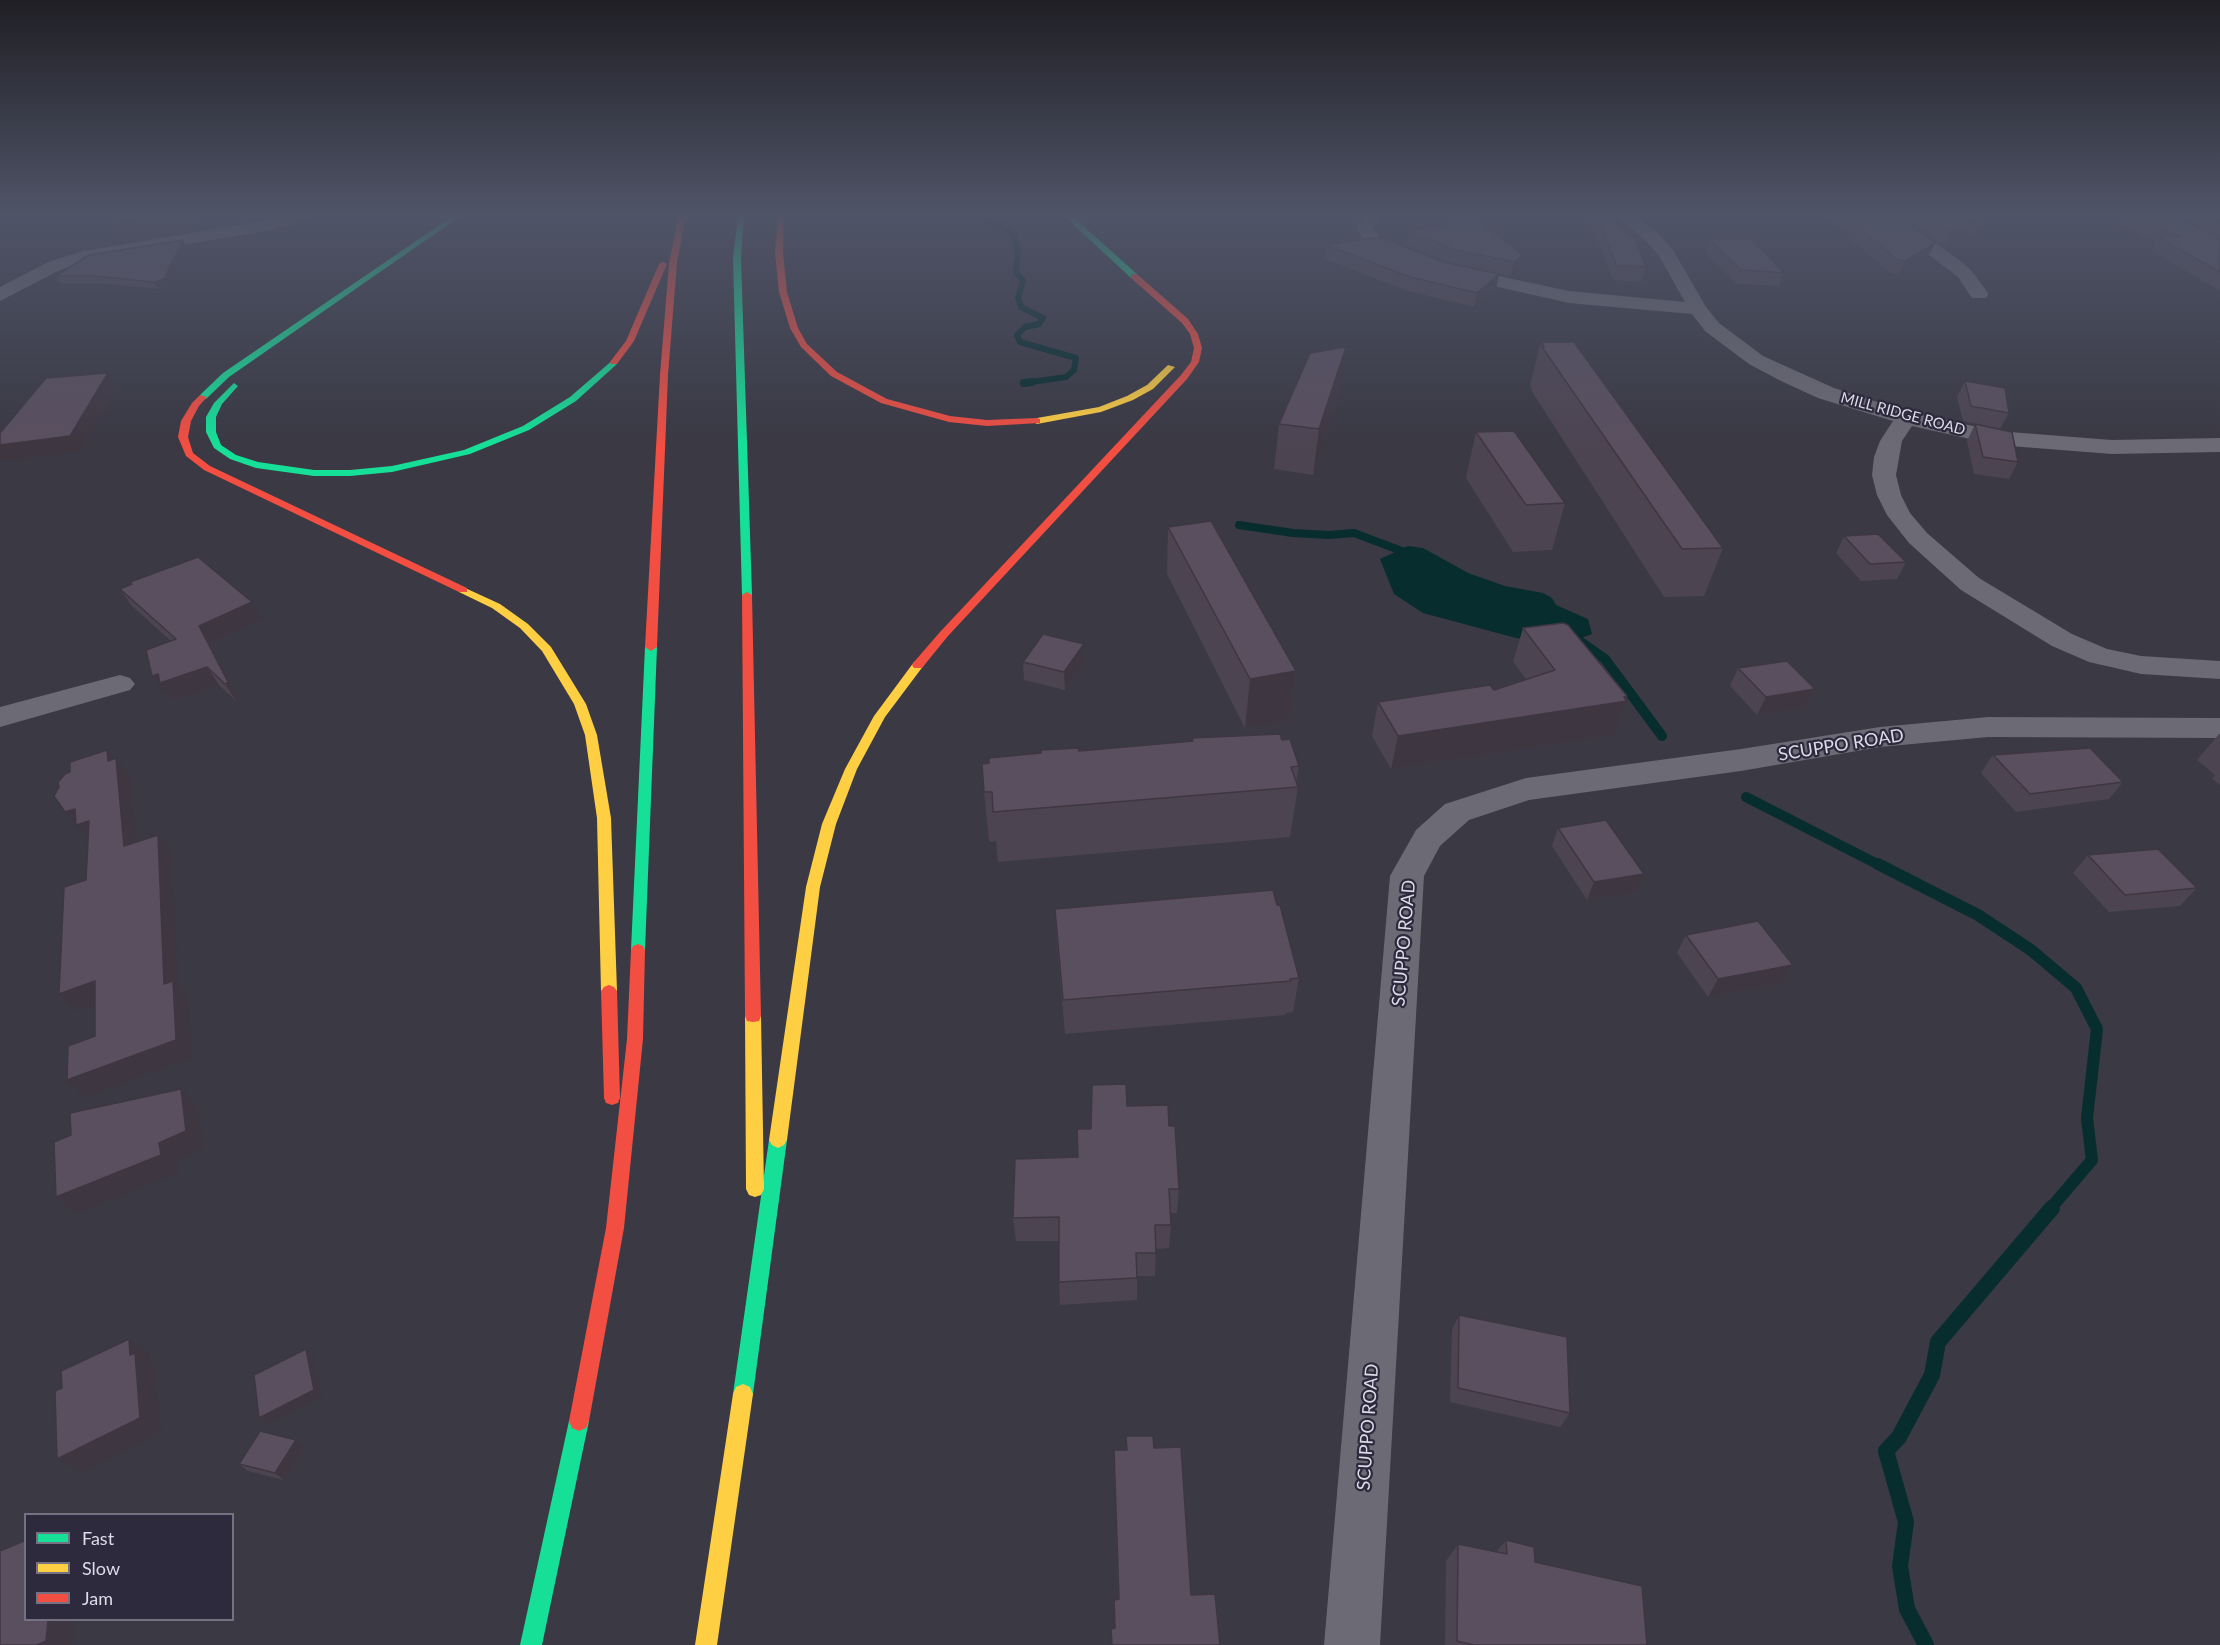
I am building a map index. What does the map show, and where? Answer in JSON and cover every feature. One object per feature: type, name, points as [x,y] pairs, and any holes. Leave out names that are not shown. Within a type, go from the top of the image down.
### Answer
[{"type":"highway","points":[[349,292],[217,383],[195,405],[186,421],[183,437],[189,454],[207,468],[496,606],[524,626],[547,649],[565,676],[580,704],[591,735],[604,818],[615,1228]]},
{"type":"highway","points":[[369,292],[230,390],[218,403],[211,417],[210,432],[217,446],[233,457],[273,469],[314,473],[350,473],[392,469],[466,452],[526,428],[573,399],[608,369],[620,355],[637,326],[651,292]]},
{"type":"highway","points":[[531,1645],[586,1388],[615,1228],[635,1039],[641,861],[670,292]]},
{"type":"highway","points":[[733,1471],[755,1211],[747,590],[738,292]]},
{"type":"highway","points":[[783,292],[794,328],[804,345],[834,374],[884,401],[949,419],[987,423],[1029,422],[1101,409],[1130,398],[1150,387],[1166,374],[1177,354]]},
{"type":"highway","points":[[1137,292],[1172,329]]},
{"type":"highway","points":[[706,1645],[733,1471],[813,887],[829,824],[851,769],[880,717],[910,675],[944,634],[1184,377],[1195,362],[1198,348],[1194,334],[1185,321],[1149,292]]},
{"type":"street","points":[[1545,292],[1569,297],[1698,309]]},
{"type":"street","name":"MILL RIDGE ROAD","points":[[1688,292],[1712,327],[1756,360],[1788,377],[1864,406],[1906,418],[1997,438],[2051,444],[2112,447],[2220,445]]},
{"type":"street","points":[[1906,418],[1891,441],[1886,457],[1884,474],[1889,495],[1899,515],[1918,537],[1956,572],[2027,621],[2099,656],[2141,665],[2220,670]]},
{"type":"street","points":[[0,717],[120,684]]},
{"type":"street","name":"SCUPPO ROAD","points":[[1353,1645],[1407,876],[1428,838],[1456,812],[1526,789],[1741,760],[1880,737],[1988,727],[2220,728]]},
{"type":"shaded area","points":[[1408,546],[1423,548],[1468,573],[1505,586],[1543,593],[1552,598],[1556,605],[1588,619],[1592,634],[1578,639],[1549,641],[1516,638],[1423,613],[1394,594],[1380,559]]},
{"type":"building","points":[[1541,342],[1574,342],[1723,548],[1682,549],[1542,347],[1544,347]]},
{"type":"building","points":[[1346,347],[1319,429],[1279,424],[1310,353]]},
{"type":"building","points":[[108,373],[70,436],[0,445],[0,433],[46,378]]},
{"type":"building","points":[[1965,381],[2005,388],[2009,413],[1971,406]]},
{"type":"building","points":[[1975,424],[2012,432],[2018,462],[1983,457]]},
{"type":"building","points":[[1514,431],[1565,503],[1526,505],[1476,432]]},
{"type":"building","points":[[1211,521],[1296,671],[1250,679],[1168,527]]},
{"type":"building","points":[[1878,534],[1906,562],[1870,564],[1844,536]]},
{"type":"building","points":[[198,557],[252,602],[199,626],[228,682],[225,684],[207,667],[160,683],[158,674],[152,676],[146,650],[176,639],[120,589],[132,584],[130,582]]},
{"type":"building","points":[[1563,623],[1568,625],[1627,696],[1624,697],[1627,701],[1398,736],[1378,702],[1490,685],[1494,690],[1555,670],[1523,628]]},
{"type":"building","points":[[1043,634],[1084,644],[1064,672],[1023,662]]},
{"type":"building","points":[[1787,661],[1815,689],[1766,697],[1738,668]]},
{"type":"building","points":[[1280,734],[1282,740],[1290,739],[1299,766],[1291,767],[1298,787],[993,812],[992,792],[984,792],[982,764],[989,763],[989,758],[1041,753],[1041,750],[1078,748],[1079,751],[1193,741],[1192,738]]},
{"type":"building","points":[[2090,748],[2123,782],[2030,794],[1993,755]]},
{"type":"building","points":[[107,750],[108,761],[116,758],[124,846],[158,835],[164,984],[173,981],[176,1040],[67,1080],[68,1046],[95,1036],[95,981],[59,994],[64,887],[86,880],[89,821],[76,825],[75,809],[65,812],[54,796],[59,787],[58,782],[70,772],[70,762]]},
{"type":"building","points":[[1606,820],[1644,874],[1594,882],[1558,828]]},
{"type":"building","points":[[2158,849],[2197,888],[2125,895],[2088,855]]},
{"type":"building","points":[[1273,890],[1277,905],[1280,905],[1299,978],[1290,979],[1291,981],[1063,1000],[1055,909]]},
{"type":"building","points":[[1758,921],[1793,965],[1718,979],[1686,935]]},
{"type":"building","points":[[1126,1084],[1127,1106],[1168,1105],[1169,1126],[1175,1126],[1179,1189],[1169,1189],[1171,1225],[1155,1225],[1156,1253],[1136,1253],[1137,1278],[1059,1282],[1059,1217],[1013,1218],[1015,1159],[1078,1157],[1077,1129],[1091,1129],[1092,1085]]},
{"type":"building","points":[[181,1089],[186,1131],[159,1143],[161,1155],[56,1197],[54,1142],[71,1135],[70,1113]]},
{"type":"building","points":[[1459,1315],[1567,1337],[1570,1413],[1458,1388]]},
{"type":"building","points":[[129,1339],[130,1355],[135,1353],[140,1418],[57,1459],[55,1391],[62,1388],[61,1371]]},
{"type":"building","points":[[306,1349],[314,1390],[259,1418],[254,1375]]},
{"type":"building","points":[[260,1431],[296,1440],[275,1473],[239,1464]]},
{"type":"building","points":[[1126,1436],[1153,1436],[1154,1448],[1181,1447],[1191,1595],[1215,1594],[1220,1645],[1112,1645],[1111,1629],[1115,1628],[1114,1600],[1119,1599],[1114,1450],[1127,1450]]},
{"type":"building","points":[[1506,1540],[1534,1547],[1535,1562],[1642,1586],[1647,1645],[1474,1645],[1457,1641],[1458,1544],[1507,1554]]},
{"type":"building","points":[[24,1541],[24,1621],[48,1621],[46,1641],[37,1645],[0,1645],[0,1551]]},
{"type":"waterway","points":[[1020,292],[1018,297],[1021,307],[1043,318],[1039,324],[1025,327],[1017,335],[1020,342],[1076,358],[1074,370],[1066,377],[1024,383],[1032,382]]},
{"type":"waterway","points":[[1239,525],[1293,533],[1329,535],[1354,533],[1415,556]]},
{"type":"waterway","points":[[1568,633],[1605,659],[1662,736]]},
{"type":"waterway","points":[[1746,797],[1881,866]]},
{"type":"waterway","points":[[1878,864],[1978,915],[2031,950],[2076,988],[2097,1029],[2087,1118],[2092,1160],[2050,1209]]},
{"type":"waterway","points":[[1926,1645],[1907,1609],[1900,1566],[1906,1522],[1886,1451],[1899,1437],[1932,1375],[1938,1342],[2052,1208]]},
{"type":"traffic: fast","points":[[203,397],[226,375],[347,292]]},
{"type":"traffic: fast","points":[[738,292],[747,595]]},
{"type":"traffic: fast","points":[[234,386],[218,403],[211,417],[211,432],[217,446],[233,457],[256,465],[314,473],[350,473],[392,469],[467,452],[526,428],[573,399],[614,362]]},
{"type":"traffic: fast","points":[[638,950],[651,647]]},
{"type":"traffic: fast","points":[[743,1394],[778,1140]]},
{"type":"traffic: fast","points":[[531,1645],[579,1421]]},
{"type":"traffic: slow","points":[[1037,421],[1101,409],[1130,398],[1150,387],[1171,367]]},
{"type":"traffic: slow","points":[[463,590],[496,606],[524,626],[547,649],[580,704],[591,735],[604,818],[609,991]]},
{"type":"traffic: slow","points":[[778,1140],[813,887],[829,824],[851,769],[880,716],[918,665]]},
{"type":"traffic: slow","points":[[753,1016],[755,1189]]},
{"type":"traffic: slow","points":[[706,1645],[743,1394]]},
{"type":"traffic: jam","points":[[614,362],[630,341],[651,292]]},
{"type":"traffic: jam","points":[[651,647],[664,375],[671,292]]},
{"type":"traffic: jam","points":[[783,292],[794,328],[804,345],[834,374],[884,401],[949,419],[987,423],[1037,421]]},
{"type":"traffic: jam","points":[[918,665],[944,634],[1184,377],[1195,362],[1198,348],[1194,334],[1185,321],[1152,292]]},
{"type":"traffic: jam","points":[[203,397],[195,405],[186,421],[183,437],[189,454],[207,468],[463,590]]},
{"type":"traffic: jam","points":[[747,595],[753,1016]]},
{"type":"traffic: jam","points":[[579,1421],[615,1228],[635,1039],[638,950]]},
{"type":"traffic: jam","points":[[609,991],[612,1098]]}]
